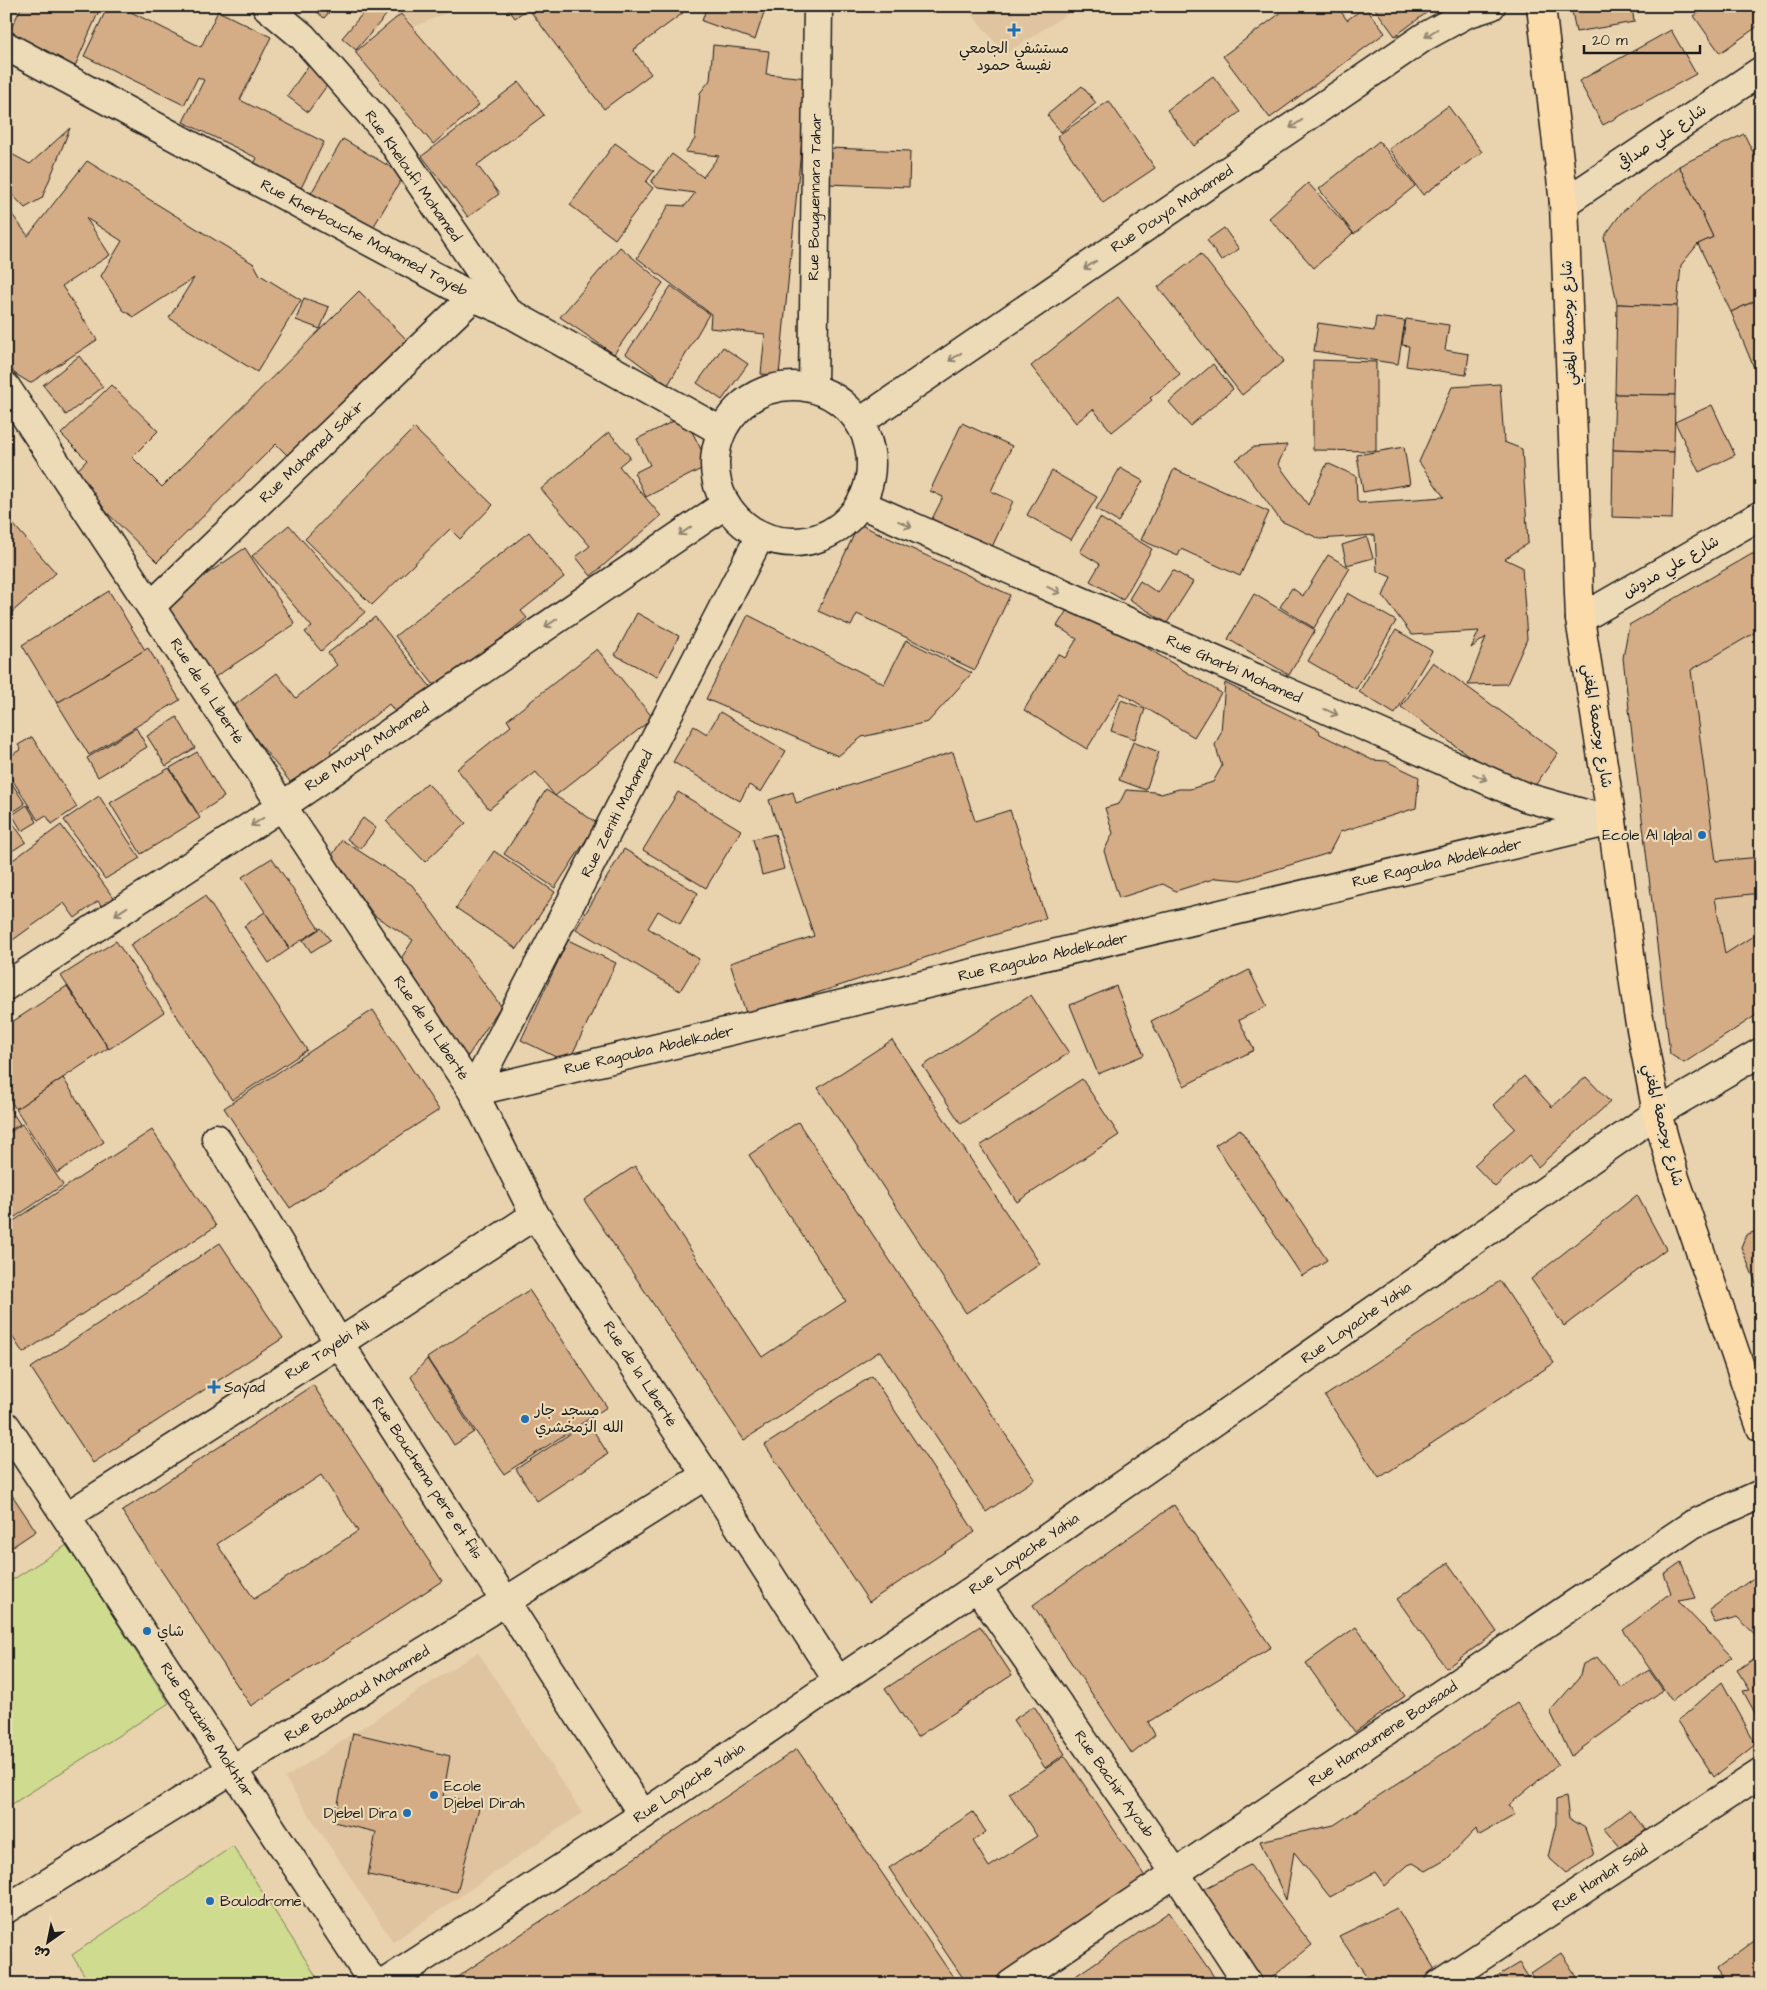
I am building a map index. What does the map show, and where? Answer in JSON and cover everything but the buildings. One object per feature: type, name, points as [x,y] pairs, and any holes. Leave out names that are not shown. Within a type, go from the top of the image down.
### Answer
[{"type":"main road","name":"شارع بوجمعة المغني","points":[[1541,6],[1564,203],[1580,619],[1612,821],[1638,1014],[1657,1113],[1675,1178],[1761,1428]]},
{"type":"street","name":"Rue Kheloufi Mohamed","points":[[266,6],[303,37],[383,128],[508,312]]},
{"type":"street","name":"Rue Bouguennara Tahar","points":[[813,388],[818,6]]},
{"type":"street","name":"Rue Douya Mohamed","points":[[860,422],[1424,37],[1466,14],[1491,6]]},
{"type":"street","name":"Rue Kherbouche Mohamed Tayeb","points":[[6,46],[473,297],[508,312],[721,432]]},
{"type":"street","name":"شارع علي صداقي","points":[[1564,203],[1761,71]]},
{"type":"street","name":"Rue Mohamed Sakir","points":[[151,606],[473,297]]},
{"type":"street","points":[[786,386],[813,388],[842,401],[860,422],[872,458],[871,479],[861,504],[845,524],[821,538],[787,542],[760,536],[744,525],[726,504],[716,483],[714,455],[721,432],[737,409],[760,392],[786,386]]},
{"type":"street","name":"Rue de la Liberté","points":[[6,387],[473,1092],[535,1215],[706,1475],[838,1681]]},
{"type":"street","name":"Rue Mouya Mohamed","points":[[6,986],[282,806],[726,504]]},
{"type":"street","name":"Rue Gharbi Mohamed","points":[[861,504],[1525,797],[1612,821]]},
{"type":"street","name":"شارع علي مدوش","points":[[1580,619],[1761,515]]},
{"type":"street","name":"Rue Zeniti Mohamed","points":[[473,1092],[760,536]]},
{"type":"street","name":"Rue Ragouba Abdelkader","points":[[473,1092],[1612,821]]},
{"type":"street","name":"Rue Layache Yahia","points":[[383,1984],[643,1815],[977,1587],[1657,1113],[1761,1052]]},
{"type":"street","name":"Rue Bouchema père et fils","points":[[216,1138],[339,1342],[643,1815]]},
{"type":"street","name":"Rue Tayebi Ali","points":[[67,1516],[535,1215]]},
{"type":"street","name":"Rue Bouziane Mokhtar","points":[[6,1426],[374,1984]]},
{"type":"street","name":"Rue Boudaoud Mohamed","points":[[6,1909],[234,1770],[706,1475]]},
{"type":"street","name":"Rue Hamoumene Bousaad","points":[[1011,1984],[1693,1524],[1761,1494]]},
{"type":"street","name":"Rue Bachir Ayoub","points":[[977,1587],[1176,1874],[1248,1984]]},
{"type":"street","name":"Rue Hamlat Saïd","points":[[1439,1984],[1761,1773]]},
{"type":"shaded area","points":[[397,6],[461,6],[414,27]]},
{"type":"shaded area","name":"مستشفى الجامعي نفيسة حمود","points":[[965,6],[1080,6],[1005,54]]},
{"type":"shaded area","name":"Ecole Al Iqbal","points":[[1752,554],[1761,555],[1761,1012],[1684,1063],[1670,1054],[1623,658],[1629,625]]},
{"type":"shaded area","name":"Ecole Djebel Dirah","points":[[478,1652],[582,1813],[393,1942],[285,1778]]},
{"type":"green space","points":[[67,1545],[169,1703],[6,1808],[6,1584]]},
{"type":"green space","name":"Boulodrome","points":[[233,1846],[321,1984],[90,1984],[72,1955]]},
{"type":"place","name":"مستشفى الجامعي نفيسة حمود","points":[[1014,30]]},
{"type":"place","name":"Ecole Al Iqbal","points":[[1702,835]]},
{"type":"place","name":"Sayad","points":[[214,1387]]},
{"type":"place","name":"مسجد جار الله الزمخشري","points":[[525,1419]]},
{"type":"place","name":"شاي","points":[[147,1631]]},
{"type":"place","name":"Ecole Djebel Dirah","points":[[434,1795]]},
{"type":"place","name":"Djebel Dira","points":[[407,1813]]},
{"type":"place","name":"Boulodrome","points":[[210,1901]]}]
